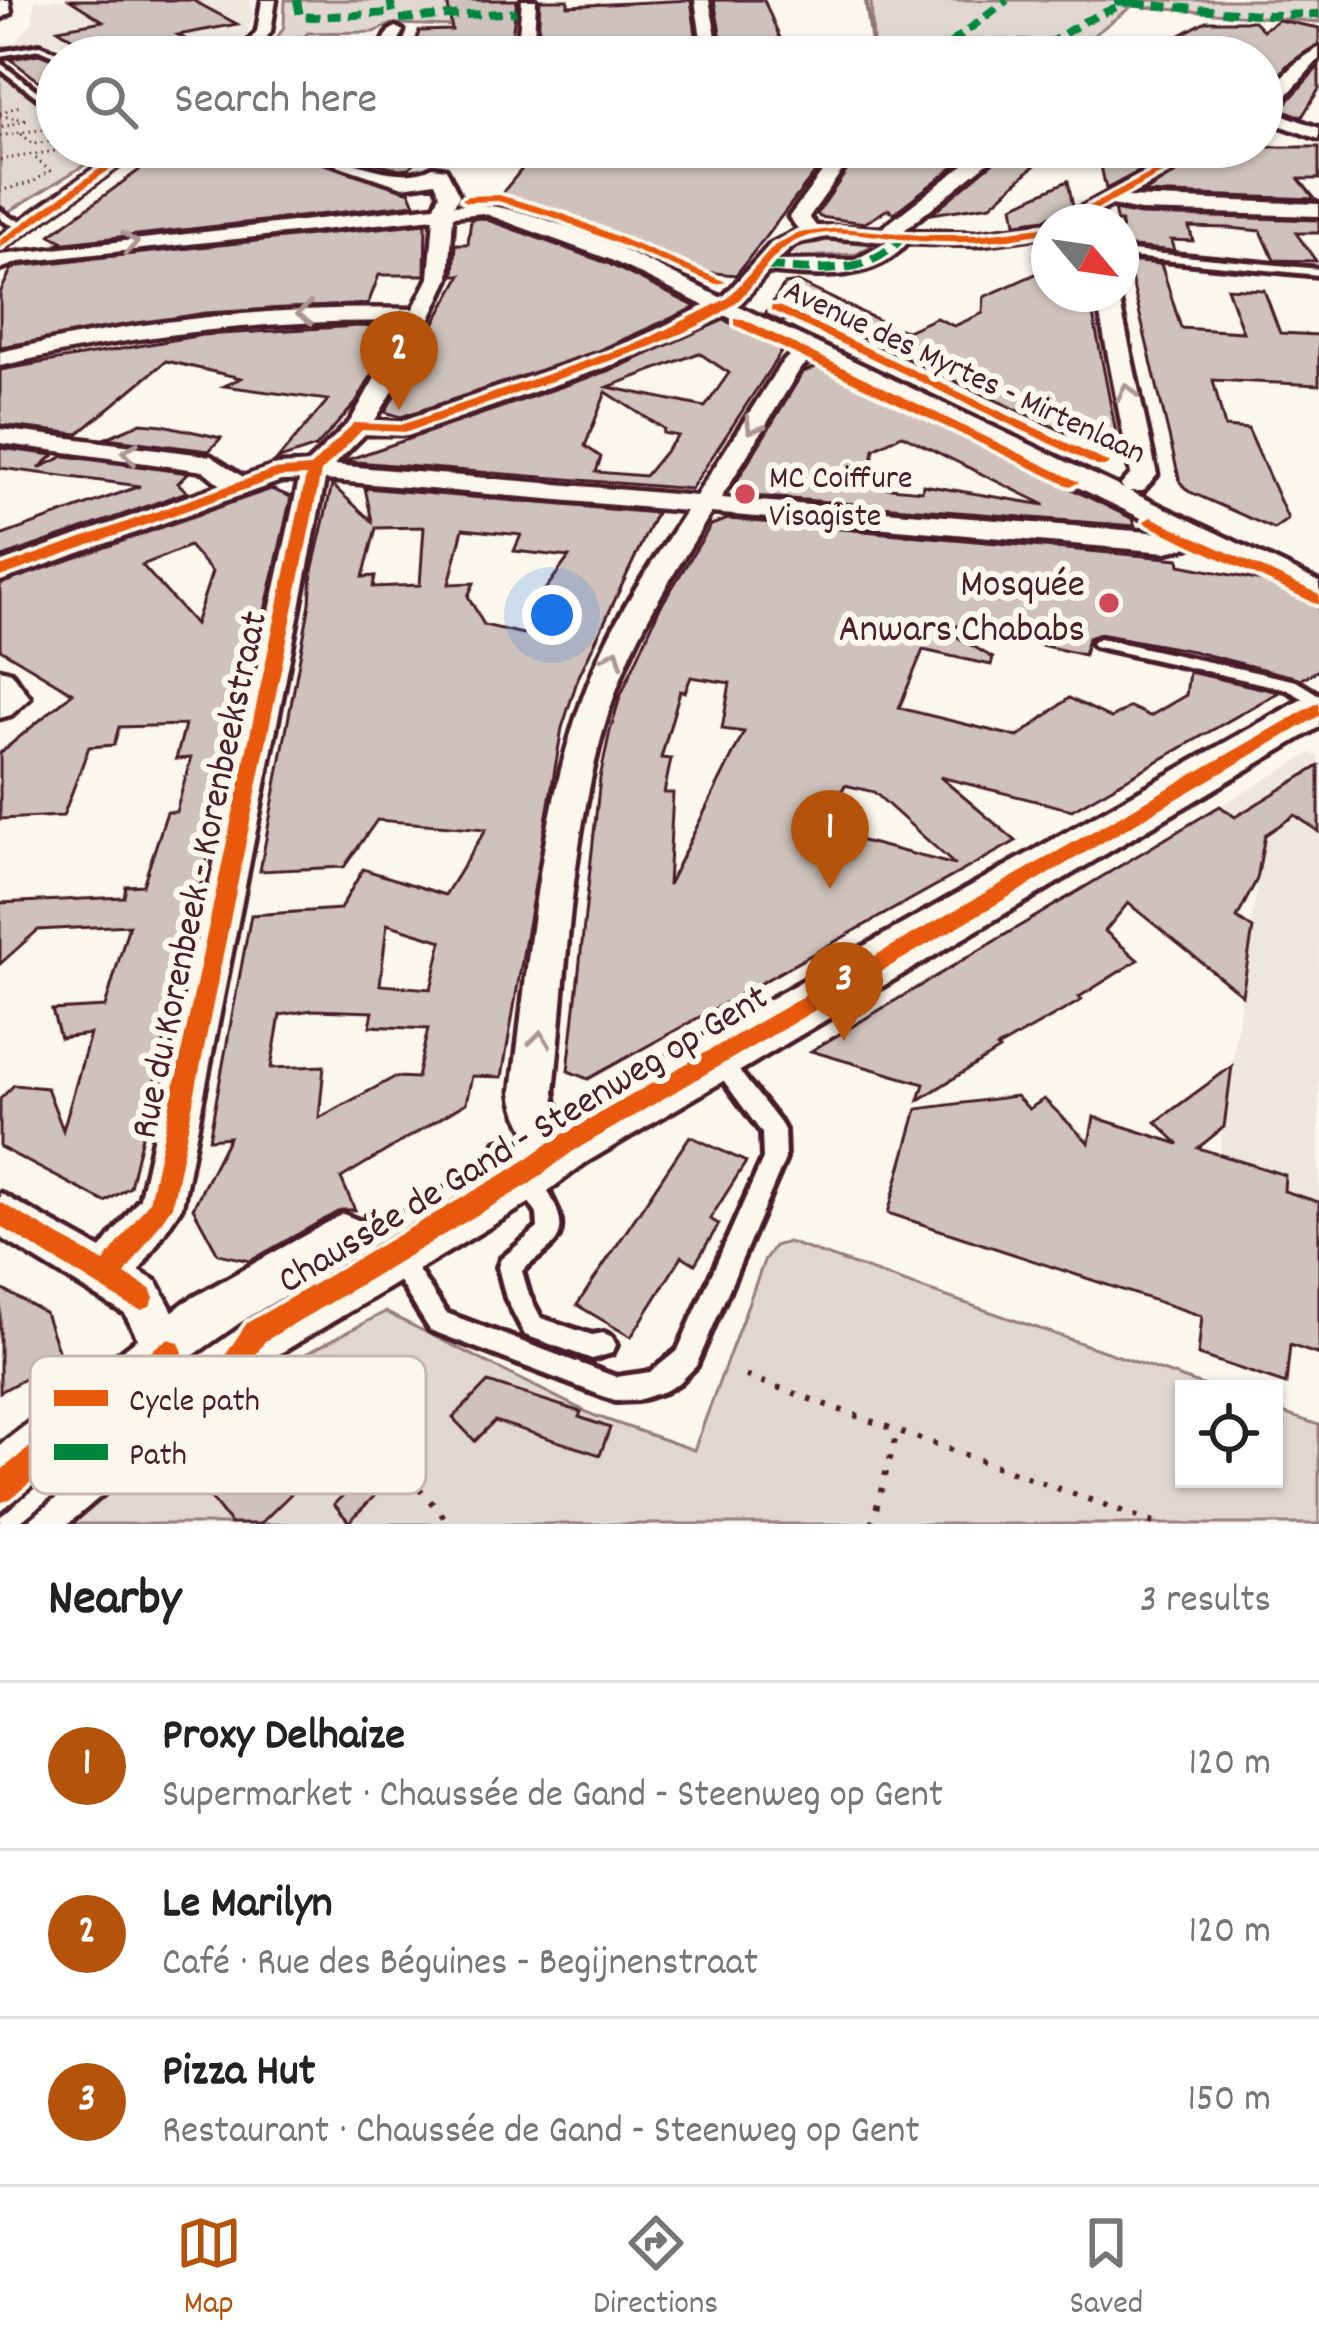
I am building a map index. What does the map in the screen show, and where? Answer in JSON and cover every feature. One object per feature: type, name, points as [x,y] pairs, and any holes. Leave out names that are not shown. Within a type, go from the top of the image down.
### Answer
[{"type":"main road","points":[[0,3],[0,13]]},
{"type":"main road","name":"Chaussée de Gand - Steenweg op Gent","points":[[203,1356],[256,1332],[383,1237],[717,1058],[1319,705]]},
{"type":"main road","name":"Chaussée de Gand - Steenweg op Gent","points":[[0,1489],[30,1468]]},
{"type":"main road","name":"Chaussée de Gand - Steenweg op Gent","points":[[13,1524],[45,1494]]},
{"type":"street","points":[[262,36],[271,14],[269,0]]},
{"type":"street","points":[[526,36],[529,0]]},
{"type":"street","points":[[702,0],[708,36]]},
{"type":"street","points":[[394,36],[396,31]]},
{"type":"street","points":[[1283,89],[1319,52]]},
{"type":"street","points":[[1283,121],[1319,134]]},
{"type":"street","points":[[4,249],[29,223],[102,168]]},
{"type":"street","points":[[314,471],[359,426],[422,316],[444,261],[445,205],[433,197],[435,172],[403,182],[365,168]]},
{"type":"street","points":[[811,233],[799,217],[835,168]]},
{"type":"street","points":[[765,266],[830,270],[884,256],[894,236],[973,168]]},
{"type":"street","points":[[1104,204],[1168,168]]},
{"type":"street","points":[[1112,199],[1140,206],[1319,210]]},
{"type":"street","name":"Avenue des Myrtes - Mirtenlaan","points":[[4,249],[496,200],[553,217],[1319,573]]},
{"type":"street","points":[[359,426],[402,429],[667,334],[730,302],[784,243],[811,233],[993,237],[1031,232]]},
{"type":"street","name":"Avenue des Myrtes - Mirtenlaan","points":[[730,302],[810,349],[1319,593]]},
{"type":"street","points":[[0,359],[75,340],[195,320],[318,311],[422,316]]},
{"type":"street","points":[[1111,312],[1144,476],[1134,485]]},
{"type":"street","points":[[531,1156],[533,1090],[573,793],[615,652],[791,365],[810,349]]},
{"type":"street","points":[[0,436],[211,464],[238,486]]},
{"type":"street","points":[[0,572],[278,472],[314,471],[1166,544],[1198,536]]},
{"type":"street","name":"Rue du Korenbeek - Korenbeekstraat","points":[[109,1275],[160,1206],[314,471]]},
{"type":"street","points":[[0,679],[14,698],[0,708]]},
{"type":"street","points":[[0,1214],[141,1298],[172,1356]]},
{"type":"lane","points":[[0,54],[36,48]]},
{"type":"lane","points":[[0,65],[36,93]]},
{"type":"lane","points":[[0,213],[10,222],[29,223]]},
{"type":"lane","points":[[1139,256],[1319,272]]},
{"type":"lane","points":[[1099,643],[1291,686],[1319,705]]},
{"type":"lane","points":[[383,1237],[438,1322],[616,1389],[644,1389],[671,1378],[687,1358],[774,1159],[773,1130],[717,1058]]},
{"type":"lane","points":[[531,1156],[548,1211],[549,1232],[509,1268],[518,1298],[533,1327],[592,1347],[604,1346]]},
{"type":"path","points":[[0,116],[28,120],[0,128]]},
{"type":"path","points":[[0,136],[36,131]]},
{"type":"path","points":[[21,134],[36,144]]},
{"type":"path","points":[[0,160],[34,157]]},
{"type":"path","points":[[0,190],[44,183],[58,172],[48,168]]},
{"type":"path","points":[[28,184],[50,170]]},
{"type":"path","points":[[746,1376],[1157,1524]]},
{"type":"path","points":[[872,1524],[898,1429]]},
{"type":"path","points":[[424,1494],[450,1524]]},
{"type":"shaded area","points":[[35,0],[250,0],[253,16],[246,36],[36,36],[36,44],[14,44],[32,23]]},
{"type":"shaded area","points":[[285,0],[447,0],[454,26],[392,24],[374,32],[278,36],[284,27]]},
{"type":"shaded area","points":[[871,0],[1319,0],[1319,22],[1132,6],[1092,36],[873,36]]},
{"type":"shaded area","points":[[0,65],[36,93],[36,168],[80,168],[0,217]]},
{"type":"shaded area","points":[[823,235],[881,239],[857,254],[785,258],[798,244]]},
{"type":"shaded area","points":[[1311,753],[1319,758],[1319,1202],[1217,1171],[1264,838],[1220,806]]},
{"type":"shaded area","points":[[788,1242],[1188,1380],[1175,1380],[1175,1488],[1283,1488],[1283,1413],[1319,1425],[1319,1524],[55,1524],[89,1494],[426,1494],[426,1356],[302,1356],[385,1312],[593,1415],[694,1450],[764,1261],[774,1246]]},
{"type":"building","points":[[70,0],[192,0],[237,24],[180,36],[68,36],[58,29],[103,21]]},
{"type":"building","points":[[447,0],[517,0],[512,36],[418,36],[419,31],[452,30]]},
{"type":"building","points":[[540,0],[568,0],[568,6],[691,0],[696,36],[538,36]]},
{"type":"building","points":[[714,0],[764,0],[779,36],[721,36]]},
{"type":"building","points":[[1278,20],[1319,28],[1319,44],[1283,71],[1283,36],[1179,36],[1206,21],[1254,21],[1263,30]]},
{"type":"building","points":[[36,55],[36,79],[10,59]]},
{"type":"building","points":[[1319,66],[1319,89],[1302,117],[1283,107]]},
{"type":"building","points":[[1283,147],[1319,147],[1319,179],[1299,179],[1315,199],[1143,193],[1184,168],[1283,168]]},
{"type":"building","points":[[142,168],[340,168],[410,192],[415,204],[57,244],[62,241],[50,235]]},
{"type":"building","points":[[523,168],[819,168],[736,275],[673,269],[555,218],[494,203]]},
{"type":"building","points":[[849,168],[953,168],[894,213],[888,209],[865,223],[817,214]]},
{"type":"building","points":[[986,168],[1032,168],[991,205],[931,214]]},
{"type":"building","points":[[1101,168],[1145,168],[1106,189]]},
{"type":"building","points":[[1068,181],[1072,204],[1031,204],[1031,221],[1016,223],[1013,206]]},
{"type":"building","points":[[1139,215],[1319,220],[1319,233],[1296,233],[1316,261],[1274,260],[1261,231],[1229,228],[1189,227],[1193,241],[1171,240],[1174,251],[1139,248]]},
{"type":"building","points":[[482,218],[607,263],[696,307],[597,351],[401,417],[385,412],[461,275],[454,275],[456,244],[468,244],[471,219]]},
{"type":"building","points":[[426,223],[425,275],[379,275],[368,304],[205,313],[0,347],[0,293],[11,270],[20,266]]},
{"type":"building","points":[[1139,262],[1161,264],[1181,328],[1243,332],[1227,288],[1264,290],[1280,333],[1319,335],[1319,385],[1213,380],[1225,427],[1248,429],[1288,519],[1274,529],[1188,491],[1180,482],[1139,311]]},
{"type":"building","points":[[1031,276],[1031,312],[1093,312],[1121,458],[805,312],[782,322],[765,314],[785,284],[798,282],[907,331],[936,318],[954,326],[983,313],[984,297]]},
{"type":"building","points":[[724,320],[783,349],[691,489],[344,461],[616,368]],"holes":[[[699,353],[729,373],[705,407],[608,387]],[[606,392],[664,429],[663,433],[678,436],[645,476],[596,472],[601,457],[585,446]]]},
{"type":"building","points":[[360,326],[398,329],[356,403],[316,447],[277,460],[328,400],[224,386],[241,378],[166,361],[78,434],[0,425],[0,370],[202,335]]},
{"type":"building","points":[[819,366],[1133,519],[1135,526],[739,495],[732,489],[803,372]],"holes":[[[902,435],[1045,505],[923,485],[922,491],[868,486],[874,449]]]},
{"type":"building","points":[[141,423],[221,438],[209,451],[106,438]]},
{"type":"building","points":[[0,448],[54,455],[39,468],[65,456],[188,473],[178,483],[187,492],[0,558],[0,536],[140,486],[0,468]]},
{"type":"building","points":[[332,485],[372,521],[365,488],[656,513],[578,678],[562,728],[502,1077],[472,1076],[466,1103],[341,1178],[355,1210],[341,1210],[250,1261],[218,1254],[193,1208],[229,1137],[209,1139],[251,915],[340,909],[363,869],[445,895],[486,829],[377,820],[344,867],[260,871],[312,571]],"holes":[[[424,527],[420,585],[373,587],[375,576],[363,577],[376,528]],[[463,529],[521,535],[514,551],[569,557],[544,591],[523,634],[484,625],[468,596],[474,583],[449,584]],[[387,924],[442,941],[431,989],[380,985]],[[312,1010],[373,1012],[370,1026],[428,1029],[417,1078],[395,1077],[319,1118],[324,1066],[271,1068],[280,1015]]]},
{"type":"building","points":[[271,489],[291,497],[130,1187],[105,1202],[0,1147],[0,1099],[14,1085],[47,1088],[63,1130],[90,1034],[60,1038],[52,1010],[105,1007],[129,925],[38,930],[0,964],[0,903],[124,897],[126,886],[143,885],[167,812],[176,812],[191,758],[176,759],[185,725],[119,727],[114,745],[89,747],[63,816],[0,819],[0,753],[73,693],[0,649],[0,584]],"holes":[[[189,546],[212,572],[195,624],[142,565]]]},
{"type":"building","points":[[728,519],[1179,559],[1180,565],[1267,582],[1319,606],[1319,670],[1301,679],[1100,634],[1088,638],[1084,655],[927,619],[993,658],[991,665],[923,650],[899,708],[1018,737],[1069,698],[1111,718],[1130,707],[1150,716],[1186,695],[1189,672],[1279,692],[1072,810],[940,777],[1016,841],[588,1079],[568,1071],[600,778],[610,731],[659,609],[711,525]],"holes":[[[691,677],[730,683],[722,729],[744,732],[668,885],[673,793],[664,793],[671,759],[661,758],[680,691],[685,692]],[[845,785],[874,792],[955,865],[820,830]]]},
{"type":"building","points":[[1319,766],[1319,832],[1295,815],[1265,835],[1257,879],[1237,918],[1253,929],[1242,995],[1128,903],[1105,931],[1138,960],[919,1100],[924,1084],[811,1051],[1220,806],[1235,817]]},
{"type":"building","points":[[1232,1066],[1224,1127],[1198,1148],[1285,1175],[1284,1191],[1319,1202],[1319,1355],[1290,1345],[1286,1384],[1198,1355],[1202,1316],[888,1213],[917,1109],[1016,1096],[1029,1109],[1044,1099],[1089,1143],[1094,1117],[1179,1144],[1156,1122]]},
{"type":"building","points":[[690,1136],[746,1162],[710,1219],[719,1224],[695,1264],[682,1256],[631,1337],[577,1305]]},
{"type":"building","points":[[0,1288],[45,1313],[60,1356],[30,1356],[30,1376],[0,1392]]},
{"type":"building","points":[[488,1382],[581,1412],[579,1417],[610,1428],[600,1455],[495,1421],[475,1441],[453,1418]]},
{"type":"building","points":[[208,1494],[291,1494],[260,1524],[231,1524]]},
{"type":"building","points":[[344,1494],[376,1494],[349,1522],[334,1504]]},
{"type":"waterway","points":[[866,0],[871,36]]},
{"type":"tram line","points":[[732,1039],[1319,700]]},
{"type":"tram line","points":[[196,1356],[249,1319],[738,1036]]},
{"type":"tram line","points":[[228,1356],[409,1245]]},
{"type":"tram line","points":[[0,1514],[30,1490]]},
{"type":"tram line","points":[[21,1524],[58,1494]]},
{"type":"marked path","points":[[297,0],[300,16],[313,17],[393,13],[390,0]]},
{"type":"marked path","points":[[963,36],[1007,0]]},
{"type":"marked path","points":[[1061,36],[1126,3],[1108,0]]},
{"type":"marked path","points":[[1140,0],[1126,3],[1270,15],[1319,14]]},
{"type":"marked path","points":[[400,19],[517,12]]},
{"type":"marked path","points":[[765,266],[858,266],[890,251],[902,237]]},
{"type":"cycle path","points":[[0,245],[107,168]]},
{"type":"cycle path","points":[[1099,204],[1167,168]]},
{"type":"cycle path","points":[[467,199],[499,198],[557,215],[720,282]]},
{"type":"cycle path","points":[[0,572],[278,473],[314,471],[359,426],[402,429],[648,344],[721,308],[778,248],[801,235],[839,231],[957,239],[1031,232]]},
{"type":"cycle path","points":[[775,308],[1102,463]]},
{"type":"cycle path","points":[[739,322],[1072,482]]},
{"type":"cycle path","points":[[109,1275],[160,1206],[314,471]]},
{"type":"cycle path","points":[[1151,521],[1319,600]]},
{"type":"cycle path","points":[[240,1356],[256,1332],[523,1175],[564,1145],[1319,708]]},
{"type":"cycle path","points":[[0,1213],[141,1298]]},
{"type":"cycle path","points":[[165,1356],[170,1352]]},
{"type":"cycle path","points":[[0,1489],[30,1465]]},
{"type":"place","name":"Le Marilyn","points":[[399,410]]},
{"type":"place","name":"MC Coiffure Visagiste","points":[[745,494]]},
{"type":"place","name":"Mosquée Anwars Chababs","points":[[1109,603]]},
{"type":"place","name":"Proxy Delhaize","points":[[830,889]]},
{"type":"place","name":"Pizza Hut","points":[[844,1041]]}]
